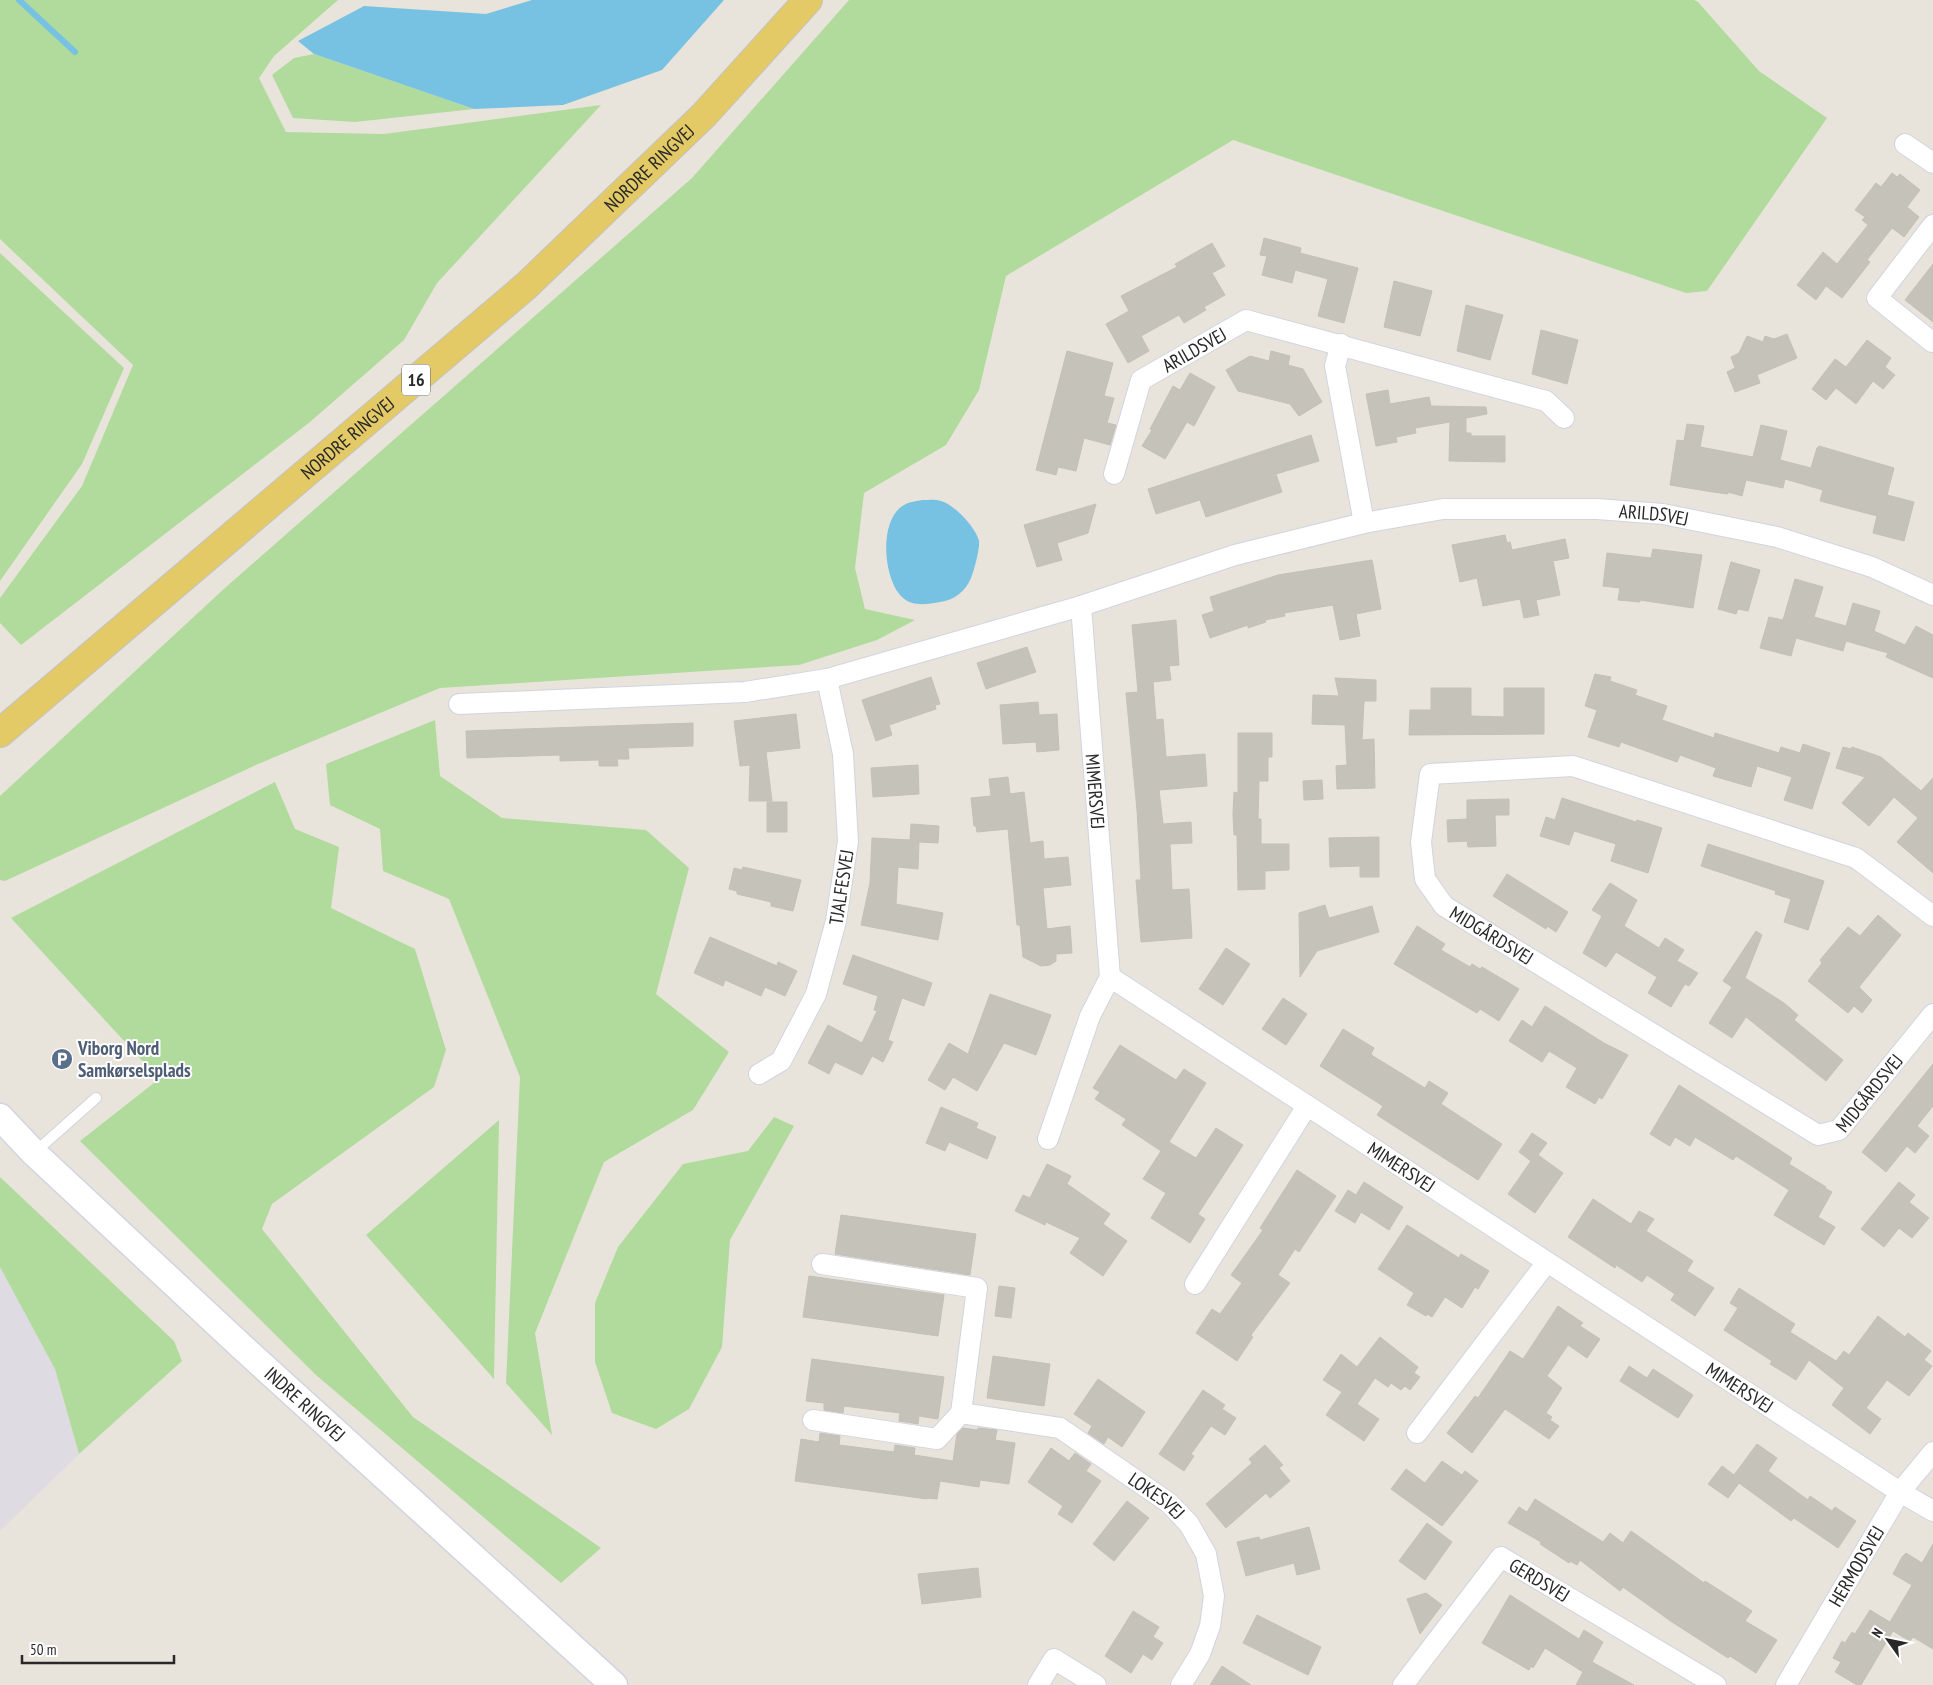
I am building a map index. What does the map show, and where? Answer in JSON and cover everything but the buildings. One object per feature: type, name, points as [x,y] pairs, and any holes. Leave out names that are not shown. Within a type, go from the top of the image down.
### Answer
[{"type":"main road","name":"NORDRE RINGVEJ","points":[[0,733],[526,286],[704,115],[808,0]]},
{"type":"street","points":[[1905,144],[1933,163]]},
{"type":"street","points":[[1932,342],[1876,298],[1933,224]]},
{"type":"street","name":"ARILDSVEJ","points":[[1114,474],[1141,380],[1246,320],[1341,344],[1546,401],[1564,418]]},
{"type":"street","points":[[1341,344],[1335,366],[1364,523]]},
{"type":"street","name":"ARILDSVEJ","points":[[1081,606],[1235,555],[1364,523],[1443,510],[1597,509],[1663,514],[1777,537],[1872,567],[1933,595]]},
{"type":"street","points":[[459,704],[745,692],[827,679],[1081,606]]},
{"type":"street","name":"MIMERSVEJ","points":[[1081,606],[1110,977],[1900,1492],[1933,1511]]},
{"type":"street","name":"TJALFESVEJ","points":[[759,1074],[781,1061],[816,994],[836,921],[848,841],[842,754],[827,679]]},
{"type":"street","name":"MIDGÅRDSVEJ","points":[[1933,916],[1856,858],[1573,766],[1430,774],[1421,842],[1425,879],[1444,906],[1818,1135],[1838,1130],[1933,1014]]},
{"type":"street","points":[[1048,1139],[1090,1016],[1110,977]]},
{"type":"street","points":[[1195,1284],[1307,1106]]},
{"type":"street","name":"INDRE RINGVEJ","points":[[0,1117],[34,1153],[240,1346],[614,1685]]},
{"type":"street","points":[[1417,1433],[1547,1262]]},
{"type":"street","points":[[813,1420],[937,1438],[961,1413],[977,1288],[822,1264]]},
{"type":"street","name":"LOKESVEJ","points":[[961,1413],[1060,1428],[1169,1503],[1189,1524],[1206,1554],[1214,1596],[1210,1626],[1200,1654],[1181,1685]]},
{"type":"street","name":"HERMODSVEJ","points":[[1786,1685],[1900,1492],[1933,1452]]},
{"type":"street","name":"GERDSVEJ","points":[[1403,1685],[1501,1557],[1716,1685]]},
{"type":"street","points":[[1038,1685],[1054,1659],[1096,1685]]},
{"type":"lane","points":[[34,1153],[96,1098]]},
{"type":"shaded area","points":[[0,1267],[55,1369],[79,1454],[0,1531]]},
{"type":"green space","points":[[0,0],[338,0],[274,56],[259,78],[286,132],[384,134],[601,105],[437,283],[404,340],[310,422],[21,645],[0,623],[0,598],[82,486],[133,365],[0,239]]},
{"type":"green space","points":[[849,0],[1694,0],[1698,2],[1759,71],[1827,118],[1707,291],[1686,293],[1233,140],[1006,276],[979,390],[946,445],[864,493],[855,568],[865,609],[915,620],[877,640],[799,665],[440,688],[258,764],[5,881],[0,880],[0,796],[226,587],[692,178]]},
{"type":"green space","points":[[314,54],[474,109],[355,122],[293,118],[272,75],[294,58]]},
{"type":"green space","points":[[0,253],[124,368],[82,464],[0,581]]},
{"type":"green space","points":[[435,720],[440,776],[502,818],[646,830],[689,868],[656,994],[729,1052],[693,1110],[604,1162],[535,1333],[552,1435],[506,1383],[520,1077],[449,899],[383,871],[380,829],[330,805],[326,764]]},
{"type":"green space","points":[[275,782],[295,829],[339,847],[331,908],[415,949],[446,1050],[434,1087],[272,1204],[262,1229],[413,1417],[601,1548],[561,1583],[316,1375],[80,1141],[159,1079],[11,918]]},
{"type":"green space","points":[[774,1117],[794,1126],[730,1240],[722,1347],[689,1409],[656,1429],[612,1413],[595,1362],[595,1303],[618,1247],[683,1164],[748,1151]]},
{"type":"green space","points":[[499,1120],[494,1379],[366,1235]]},
{"type":"green space","points":[[0,1177],[174,1341],[182,1361],[79,1454],[55,1369],[0,1267]]},
{"type":"water","points":[[532,0],[724,0],[662,70],[563,105],[474,109],[314,54],[298,41],[364,6],[486,14]]},
{"type":"water","points":[[922,500],[939,500],[947,503],[974,530],[979,544],[972,575],[969,583],[962,591],[945,601],[921,604],[907,601],[896,590],[891,578],[886,550],[890,523],[896,512],[906,504]]},
{"type":"waterway","points":[[19,0],[75,52]]},
{"type":"place","name":"Viborg Nord Samkørselsplads","points":[[62,1059]]}]
